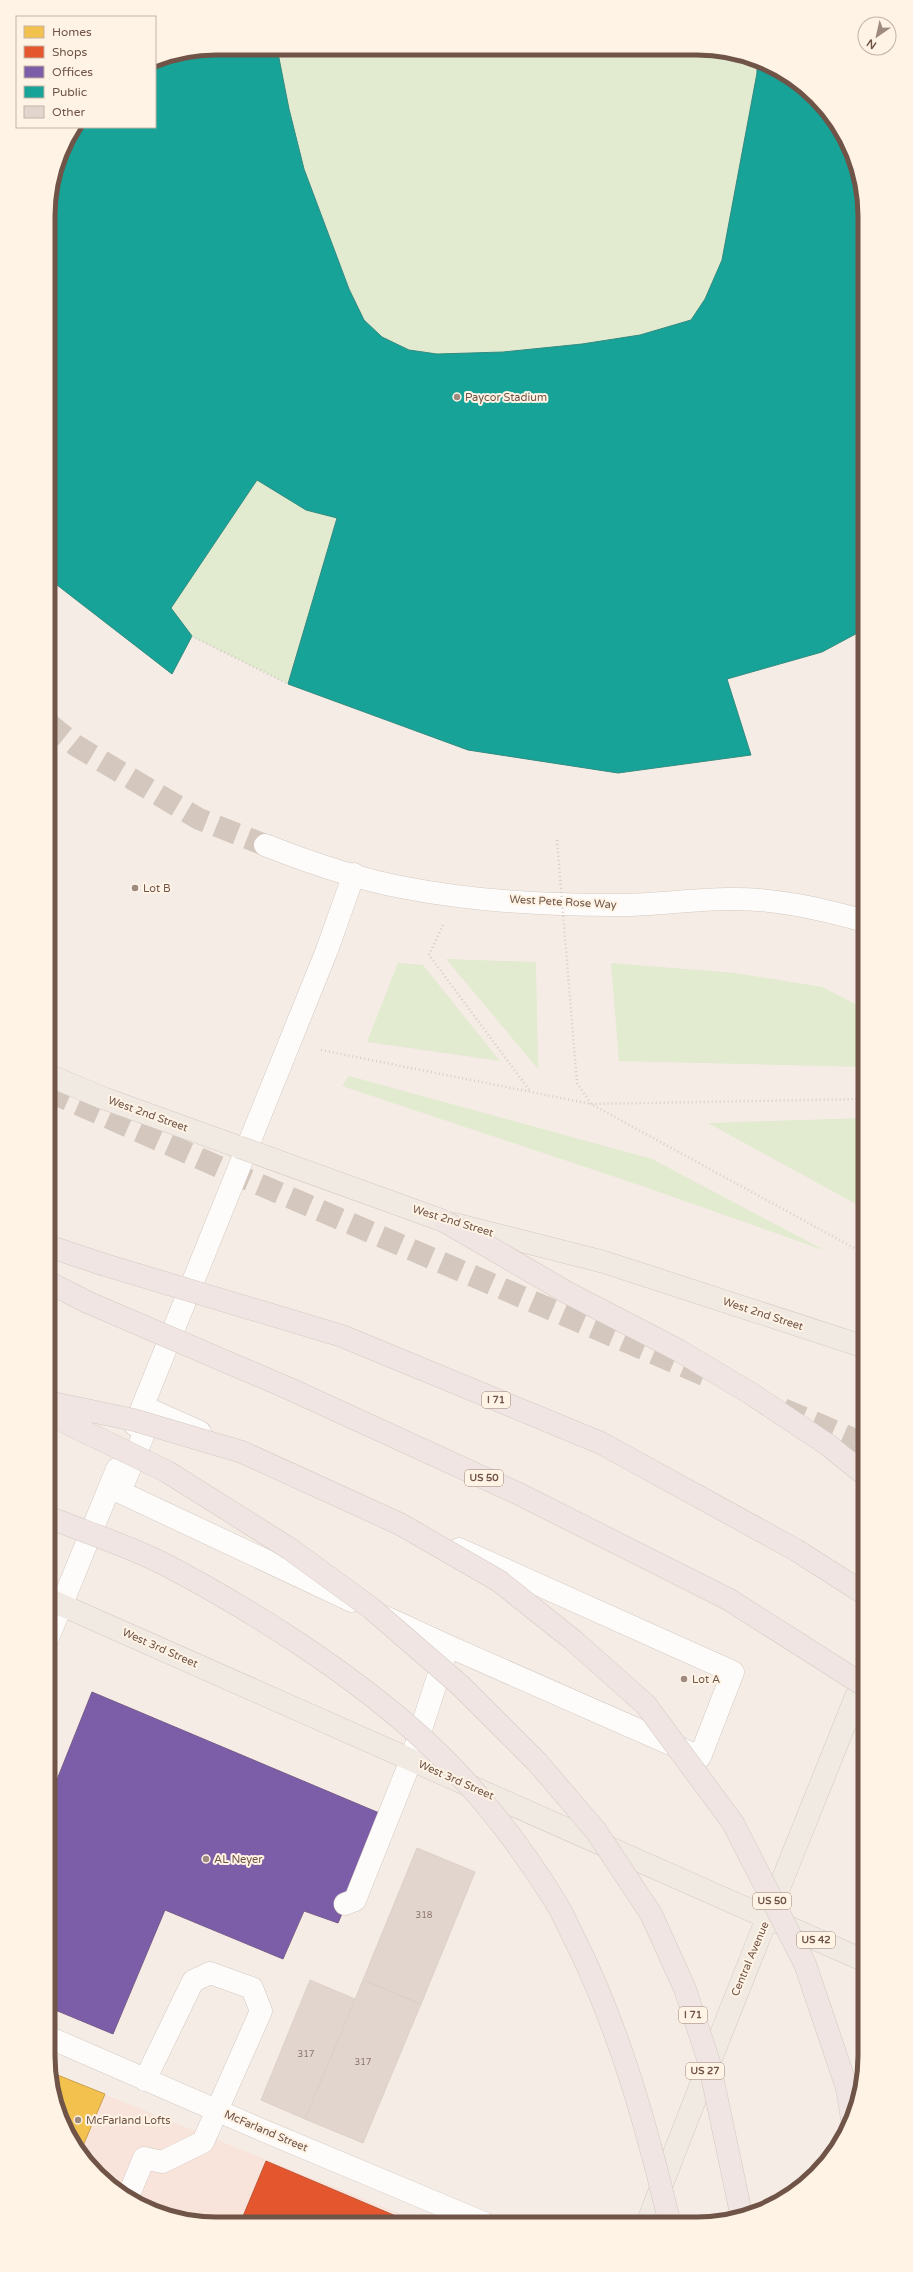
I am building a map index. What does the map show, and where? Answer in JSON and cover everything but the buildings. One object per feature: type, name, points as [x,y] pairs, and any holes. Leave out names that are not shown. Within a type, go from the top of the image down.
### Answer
[{"type":"highway","points":[[444,1221],[568,1293],[678,1350],[750,1393],[828,1445],[858,1469]]},
{"type":"highway","name":"I 71","points":[[55,1248],[102,1264],[342,1336],[601,1444],[796,1550],[858,1590]]},
{"type":"highway","name":"US 50","points":[[55,1286],[87,1302],[290,1389],[517,1493],[728,1599],[858,1682]]},
{"type":"highway","name":"US 50","points":[[55,1403],[134,1420],[242,1452],[400,1524],[499,1580],[573,1640],[624,1685],[646,1705],[733,1823],[805,1964],[847,2088],[850,2106]]},
{"type":"highway","name":"I 71","points":[[55,1417],[166,1471],[290,1549],[371,1608],[461,1686],[537,1762],[596,1831],[654,1921],[685,1989],[709,2062],[741,2211]]},
{"type":"highway","points":[[55,1520],[162,1563],[274,1628],[358,1686],[407,1725],[461,1778],[510,1834],[548,1890],[585,1962],[627,2063],[646,2125],[668,2217]]},
{"type":"main road","name":"West 2nd Street","points":[[55,1077],[103,1098],[444,1221],[604,1262],[858,1345]]},
{"type":"main road","name":"West 3rd Street","points":[[55,1602],[767,1919],[858,1958]]},
{"type":"main road","name":"Central Avenue","points":[[650,2217],[742,1976],[767,1919],[858,1692]]},
{"type":"street","name":"West Pete Rose Way","points":[[266,845],[300,858],[405,888],[455,895],[510,900],[614,905],[731,899],[781,902],[858,919]]},
{"type":"street","points":[[55,1602],[288,1045],[327,950],[354,874]]},
{"type":"street","points":[[153,1411],[733,1672],[700,1757],[448,1646],[120,1492],[153,1411]]},
{"type":"street","points":[[345,1904],[355,1900],[412,1760],[448,1646]]},
{"type":"street","points":[[130,2192],[144,2158],[162,2162],[203,2142],[261,2011],[252,1988],[210,1973],[193,1981],[146,2080]]},
{"type":"street","name":"McFarland Street","points":[[55,2040],[470,2217]]},
{"type":"path","points":[[192,636],[288,684]]},
{"type":"path","points":[[557,840],[577,1083],[591,1104],[858,1250]]},
{"type":"path","points":[[455,895],[438,939],[429,955],[530,1091]]},
{"type":"path","points":[[288,1045],[358,1056],[591,1104],[858,1099]]},
{"type":"shaded area","points":[[56,2074],[409,2217],[205,2217],[174,2212],[154,2205],[118,2184],[102,2170],[88,2154],[67,2118],[60,2098]]},
{"type":"green space","name":"Paycor Stadium","points":[[205,55],[718,56],[739,60],[759,67],[787,82],[811,102],[825,118],[846,154],[853,174],[858,205],[858,633],[822,652],[727,679],[751,755],[618,773],[468,750],[288,684],[192,637],[172,674],[55,583],[55,205],[60,174],[67,154],[81,128],[156,128],[156,66],[174,60]]},
{"type":"green space","points":[[446,959],[536,962],[538,1069]]},
{"type":"green space","points":[[398,963],[423,965],[500,1061],[367,1042]]},
{"type":"green space","points":[[611,963],[735,973],[822,987],[858,1005],[858,1067],[619,1061]]},
{"type":"green space","points":[[349,1076],[652,1159],[826,1251],[645,1187],[342,1086]]},
{"type":"green space","points":[[858,1118],[858,1205],[708,1123]]},
{"type":"tunnel","points":[[55,729],[75,745],[199,819],[265,845]]},
{"type":"tunnel","points":[[55,1094],[235,1174],[711,1378]]},
{"type":"tunnel","points":[[783,1409],[858,1441]]},
{"type":"place","name":"Paycor Stadium","points":[[457,397]]},
{"type":"place","name":"Lot B","points":[[135,888]]},
{"type":"place","name":"Lot A","points":[[684,1679]]},
{"type":"place","name":"AL Neyer","points":[[206,1859]]},
{"type":"place","name":"McFarland Lofts","points":[[78,2120]]}]
